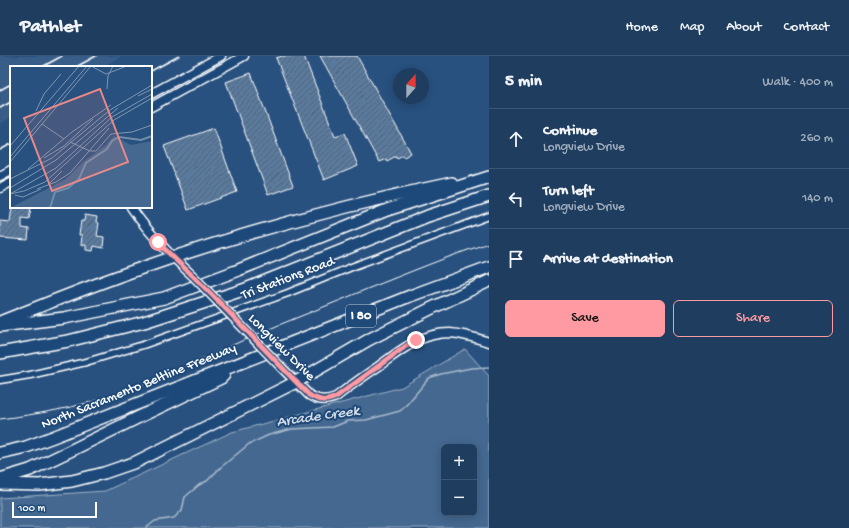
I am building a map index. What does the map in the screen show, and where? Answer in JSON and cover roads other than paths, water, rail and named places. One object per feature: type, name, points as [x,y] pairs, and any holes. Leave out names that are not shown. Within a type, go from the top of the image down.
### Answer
[{"type":"highway","points":[[0,322],[138,269],[239,237],[339,208],[408,192],[489,177]]},
{"type":"highway","points":[[0,326],[64,318],[164,298],[236,271],[387,210],[489,177]]},
{"type":"highway","points":[[0,353],[68,341],[136,324],[236,292],[442,211],[489,196]]},
{"type":"highway","name":"North Sacramento Beltline Freeway","points":[[0,453],[26,447],[53,438],[234,365],[410,296],[489,267]]},
{"type":"highway","points":[[0,484],[39,485],[78,479],[104,473],[136,462],[296,382],[370,339],[489,281]]},
{"type":"highway","points":[[0,479],[30,470],[74,450],[221,378],[234,365]]},
{"type":"main road","points":[[152,93],[221,56]]},
{"type":"main road","points":[[152,106],[244,56]]},
{"type":"main road","points":[[0,176],[10,171]]},
{"type":"main road","points":[[0,188],[10,183]]},
{"type":"main road","name":"Longview Drive","points":[[132,208],[148,232],[172,258],[193,276],[281,367],[309,395],[314,398],[325,400],[336,397],[406,346],[424,337],[450,333],[463,334],[489,342]]},
{"type":"street","name":"Tri Stations Road","points":[[0,380],[86,362],[143,345],[288,293],[489,216]]},
{"type":"waterway","name":"Arcade Creek","points":[[146,528],[155,521],[174,518],[182,510],[185,497],[199,485],[207,481],[249,444],[269,435],[292,429],[333,427],[348,421],[366,420],[400,411],[429,378],[471,368],[489,367]]},
{"type":"tram line","points":[[0,419],[43,413],[71,407],[99,400],[131,389],[269,329],[367,289],[443,259],[489,243]]},
{"type":"railway","points":[[44,66],[62,56]]},
{"type":"railway","points":[[78,66],[96,56]]},
{"type":"railway","points":[[152,70],[179,56]]},
{"type":"railway","points":[[0,90],[10,85]]},
{"type":"railway","points":[[0,108],[10,103]]},
{"type":"railway","points":[[0,150],[10,145]]}]
